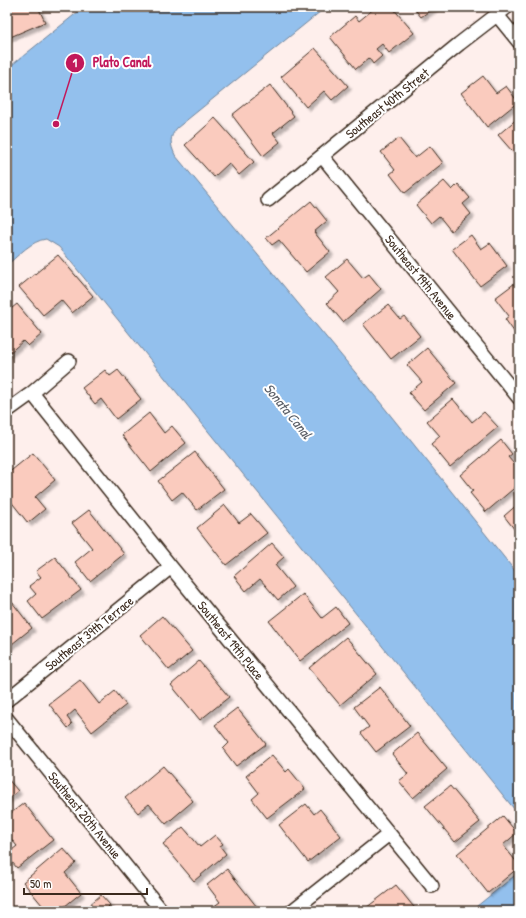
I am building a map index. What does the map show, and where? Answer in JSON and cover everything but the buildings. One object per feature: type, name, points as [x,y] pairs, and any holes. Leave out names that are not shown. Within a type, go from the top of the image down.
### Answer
[{"type":"street","name":"Southeast 40th Street","points":[[268,200],[459,44],[507,7]]},
{"type":"street","points":[[497,16],[519,42]]},
{"type":"street","name":"Southeast 19th Avenue","points":[[322,156],[519,398]]},
{"type":"street","points":[[7,411],[32,393],[69,361]]},
{"type":"street","name":"Southeast 19th Place","points":[[32,393],[171,567],[432,886]]},
{"type":"street","name":"Southeast 39th Terrace","points":[[7,700],[171,567]]},
{"type":"street","name":"Southeast 20th Avenue","points":[[7,719],[162,911]]},
{"type":"street","points":[[292,911],[388,834]]},
{"type":"water","name":"Sonata Canal","points":[[84,7],[326,7],[177,128],[174,131],[171,141],[172,147],[175,155],[379,401],[519,576],[519,815],[59,247],[46,239],[35,242],[7,265],[7,69]]},
{"type":"water","points":[[519,872],[519,911],[471,911]]},
{"type":"place","name":"Plato Canal","points":[[56,124]]}]
